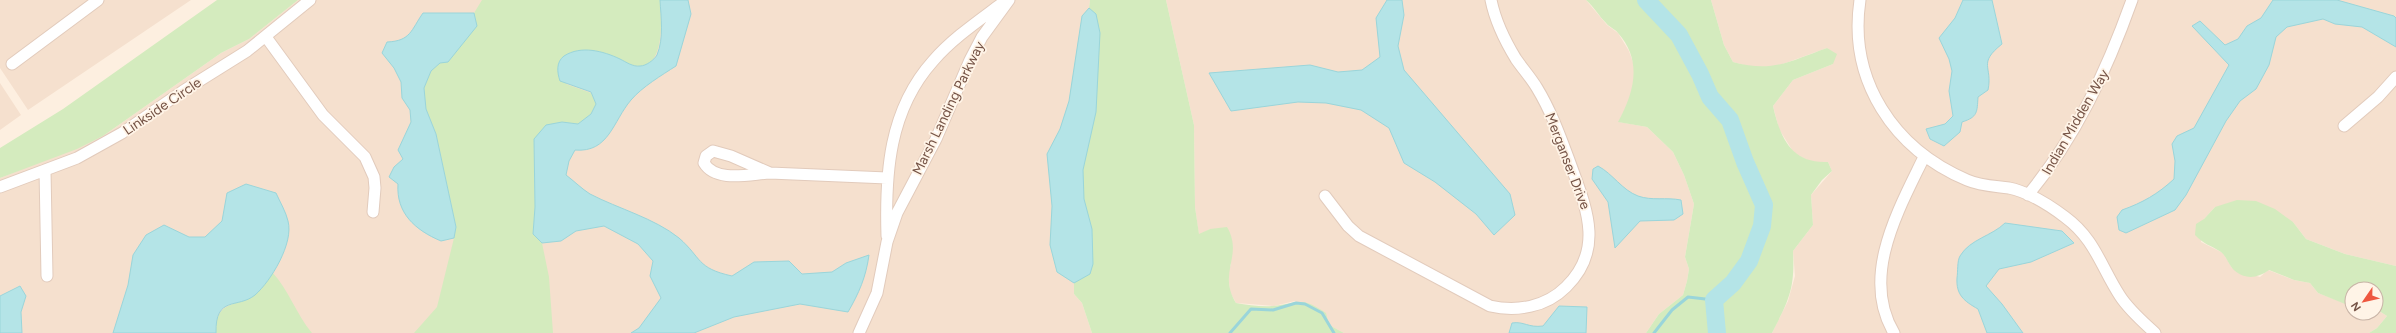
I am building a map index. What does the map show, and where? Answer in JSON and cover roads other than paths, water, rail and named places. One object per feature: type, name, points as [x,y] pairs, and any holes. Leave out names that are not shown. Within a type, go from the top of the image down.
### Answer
[{"type":"street","points":[[12,64],[98,0]]},
{"type":"street","name":"Linkside Circle","points":[[0,187],[88,152],[122,133],[266,37],[310,0]]},
{"type":"street","name":"Marsh Landing Parkway","points":[[887,242],[887,178],[893,138],[899,117],[919,78],[948,46],[1006,0]]},
{"type":"street","name":"Marsh Landing Parkway","points":[[859,333],[877,293],[887,242],[900,207],[936,139],[982,36],[1009,0]]},
{"type":"street","name":"Merganser Drive","points":[[1325,196],[1348,226],[1359,236],[1490,306],[1513,309],[1536,306],[1550,300],[1569,285],[1579,272],[1588,249],[1590,233],[1587,209],[1547,105],[1507,43],[1491,0]]},
{"type":"street","points":[[1860,0],[1858,34],[1859,48],[1864,70],[1874,94],[1893,126],[1909,144],[1924,157],[1968,181],[2010,188],[2028,195],[2049,206],[2076,227],[2096,251],[2126,305],[2155,333]]},
{"type":"street","name":"Indian Midden Way","points":[[2028,195],[2058,155],[2088,104],[2111,58],[2132,0]]},
{"type":"street","points":[[266,37],[323,115],[365,157],[374,177],[375,188],[373,212]]},
{"type":"street","points":[[2344,126],[2378,97],[2396,77]]},
{"type":"street","points":[[770,173],[731,156],[713,151],[706,156],[704,163],[708,169],[716,173],[729,175],[770,173],[887,178]]},
{"type":"street","points":[[1894,333],[1882,304],[1880,289],[1882,261],[1893,227],[1924,157]]},
{"type":"street","points":[[45,170],[47,276]]},
{"type":"water","points":[[660,0],[688,0],[691,14],[676,66],[641,90],[631,100],[603,141],[586,150],[575,150],[569,161],[566,175],[590,194],[648,219],[669,231],[679,238],[705,266],[720,273],[732,276],[754,262],[789,261],[802,274],[832,272],[846,263],[869,255],[862,285],[848,312],[800,304],[734,317],[694,333],[631,333],[639,328],[661,298],[650,276],[653,261],[638,244],[604,226],[576,231],[561,241],[542,243],[533,234],[535,207],[534,139],[546,125],[562,122],[578,124],[591,114],[596,104],[591,92],[560,81],[558,64],[561,58],[578,51],[592,50],[613,56],[635,66],[647,64],[657,55],[661,42],[662,28]]},
{"type":"water","points":[[1387,0],[1402,0],[1404,15],[1398,46],[1404,70],[1510,194],[1515,215],[1494,235],[1476,214],[1435,182],[1404,163],[1389,128],[1361,110],[1326,103],[1298,102],[1231,111],[1209,73],[1310,65],[1338,72],[1362,70],[1380,57],[1376,18]]},
{"type":"water","points":[[1963,0],[1992,0],[2002,44],[1994,51],[1988,61],[1988,90],[1978,97],[1976,113],[1971,118],[1962,122],[1960,132],[1944,146],[1930,139],[1926,129],[1945,124],[1953,116],[1949,91],[1952,71],[1949,59],[1939,38],[1955,18]]},
{"type":"water","points":[[2273,0],[2337,0],[2394,16],[2396,18],[2396,47],[2362,27],[2335,24],[2323,19],[2287,27],[2276,37],[2269,65],[2256,89],[2240,101],[2226,121],[2186,195],[2175,210],[2126,233],[2119,230],[2117,217],[2122,210],[2150,198],[2174,179],[2175,161],[2172,144],[2177,136],[2194,128],[2229,65],[2192,26],[2200,21],[2225,45],[2238,39],[2247,26],[2261,18]]},
{"type":"water","points":[[1089,8],[1096,14],[1100,33],[1096,112],[1083,170],[1084,199],[1092,229],[1093,264],[1090,274],[1074,283],[1057,272],[1050,245],[1052,206],[1047,154],[1060,129],[1069,101],[1082,16]]},
{"type":"water","points":[[423,13],[474,13],[477,26],[448,62],[440,63],[431,71],[424,88],[426,109],[436,134],[456,227],[454,238],[441,241],[423,232],[409,219],[400,204],[398,184],[389,177],[394,167],[403,159],[398,150],[411,122],[410,110],[402,98],[401,82],[394,68],[382,53],[387,42],[401,39],[410,34]]},
{"type":"water","points":[[1598,166],[1627,190],[1638,196],[1681,200],[1683,214],[1674,220],[1640,221],[1615,248],[1608,202],[1592,179],[1593,169]]},
{"type":"water","points":[[246,184],[276,193],[288,221],[288,240],[280,261],[268,281],[261,289],[255,295],[242,302],[223,308],[219,313],[216,333],[113,333],[128,285],[133,255],[146,235],[164,225],[189,237],[205,237],[222,221],[227,193]]},
{"type":"water","points":[[2005,223],[2062,231],[2074,243],[2031,262],[1999,269],[1986,286],[2002,304],[2023,333],[1987,333],[1978,309],[1962,297],[1958,289],[1958,261],[1964,250]]},
{"type":"water","points":[[20,286],[26,296],[21,312],[22,333],[0,333],[0,296]]},
{"type":"water","points":[[1559,306],[1587,307],[1586,333],[1509,333],[1512,323],[1543,326]]},
{"type":"waterway","points":[[1646,0],[1679,35],[1700,74],[1710,97],[1730,120],[1745,162],[1764,205],[1762,226],[1749,261],[1733,283],[1714,300],[1717,333]]},
{"type":"waterway","points":[[1654,333],[1672,310],[1688,297],[1714,300]]},
{"type":"waterway","points":[[1230,333],[1251,309],[1273,310],[1296,303],[1305,304],[1322,313],[1334,333]]}]
